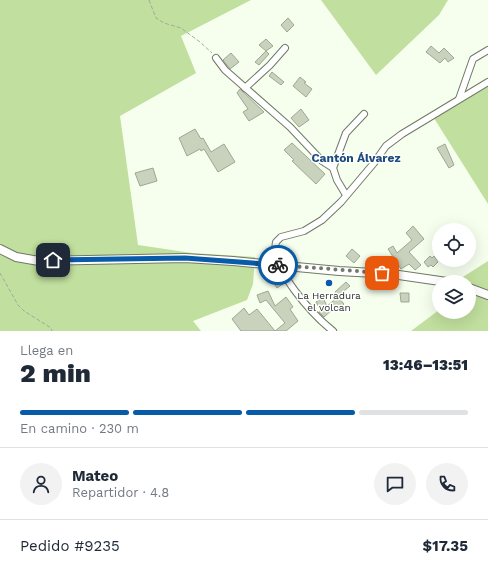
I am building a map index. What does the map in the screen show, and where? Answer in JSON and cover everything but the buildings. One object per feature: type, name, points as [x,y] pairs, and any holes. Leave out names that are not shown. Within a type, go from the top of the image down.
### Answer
[{"type":"street","points":[[245,88],[270,65],[285,48]]},
{"type":"street","points":[[459,99],[473,59],[488,50]]},
{"type":"street","points":[[216,58],[225,70],[290,127],[322,161],[333,168],[337,180],[346,196]]},
{"type":"street","points":[[334,331],[306,306],[280,265],[275,251],[277,240],[285,235],[304,231],[322,220],[346,196],[390,142],[488,82]]},
{"type":"street","points":[[333,168],[346,134],[364,114]]},
{"type":"street","points":[[0,249],[16,257],[39,261],[185,258],[416,276],[432,279]]},
{"type":"street","points":[[476,291],[488,295]]},
{"type":"path","points":[[149,0],[156,18],[186,31],[216,58]]},
{"type":"path","points":[[0,273],[18,304],[24,311],[42,321],[51,328],[52,331]]},
{"type":"green space","points":[[0,0],[251,0],[181,36],[196,73],[120,116],[138,245],[192,253],[255,257],[253,284],[247,300],[193,321],[201,331],[0,331]]},
{"type":"green space","points":[[321,0],[448,0],[439,15],[376,75]]},
{"type":"green space","points":[[488,79],[488,204],[432,115]]},
{"type":"green space","points":[[488,261],[488,331],[411,331],[432,315],[432,319],[476,319],[476,275],[466,275]]},
{"type":"way so far","points":[[278,265],[339,271],[382,273]]},
{"type":"place","name":"La Herradura el volcan","points":[[329,283]]},
{"type":"district","name":"Cantón Álvarez","points":[[356,158]]},
{"type":"route","points":[[53,260],[185,258],[278,265]]}]
